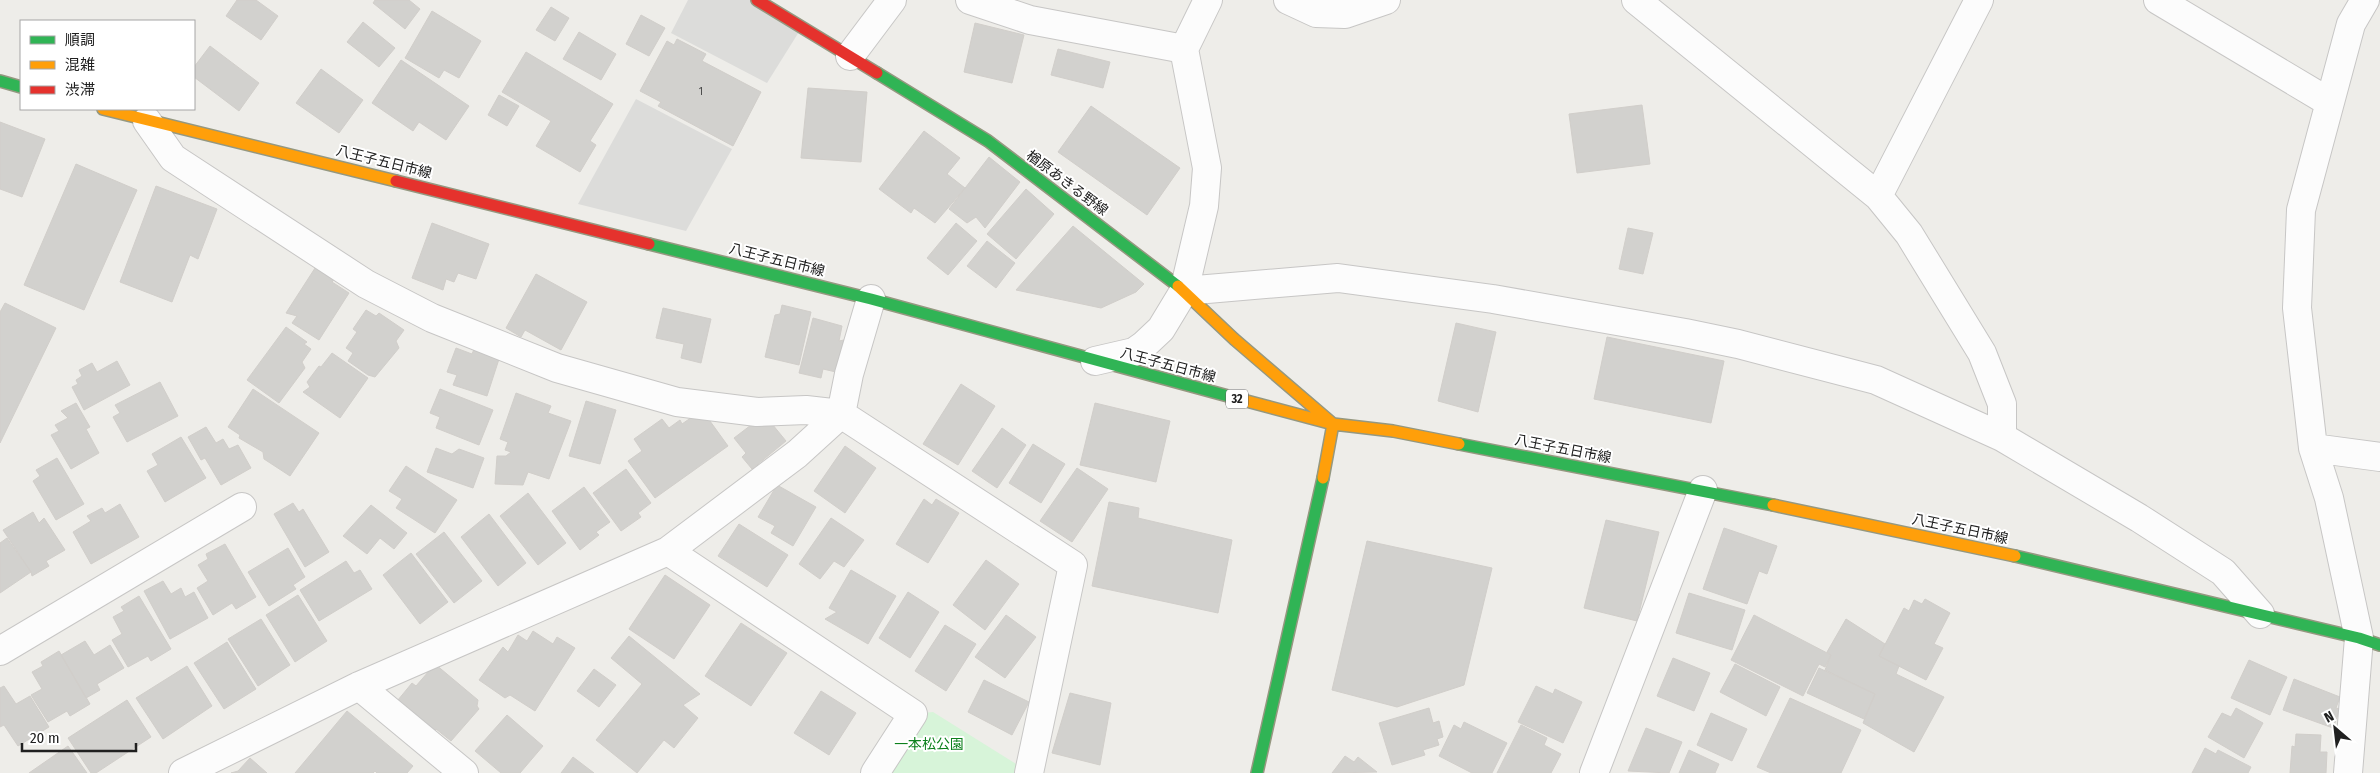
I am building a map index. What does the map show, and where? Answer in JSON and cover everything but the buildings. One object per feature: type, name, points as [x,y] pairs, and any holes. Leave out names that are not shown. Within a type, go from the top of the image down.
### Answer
[{"type":"main road","name":"楢原あきる野線","points":[[758,0],[988,141],[1184,291],[1234,339],[1333,424]]},
{"type":"main road","points":[[0,81],[20,87]]},
{"type":"main road","name":"八王子五日市線","points":[[107,110],[872,299],[1094,361],[1333,424],[1393,431],[1703,490],[1980,548],[2260,614],[2369,642]]},
{"type":"main road","points":[[1257,773],[1320,492],[1333,424]]},
{"type":"street","points":[[850,56],[892,0]]},
{"type":"street","points":[[970,0],[1030,20],[1184,49]]},
{"type":"street","points":[[1094,361],[1134,352],[1144,345],[1161,329],[1184,291],[1204,206],[1207,168],[1184,49],[1208,0]]},
{"type":"street","points":[[1288,0],[1316,13],[1345,14],[1386,0]]},
{"type":"street","points":[[1636,0],[1878,196],[1909,234],[1982,353],[2002,404],[2002,438]]},
{"type":"street","points":[[1878,196],[1979,0]]},
{"type":"street","points":[[2158,0],[2329,102]]},
{"type":"street","points":[[2348,773],[2369,642],[2329,498],[2313,448],[2297,308],[2300,210],[2351,24],[2365,0]]},
{"type":"street","points":[[147,121],[173,158],[366,284],[432,318],[557,368],[676,402],[757,412],[806,410],[840,414],[1073,565],[1029,773]]},
{"type":"street","points":[[1184,291],[1338,278],[1493,299],[1570,312],[1738,344],[1876,380],[2002,438],[2139,518],[2222,572],[2260,614]]},
{"type":"street","points":[[183,773],[359,686],[668,551],[796,454],[840,414],[849,374],[872,299]]},
{"type":"street","points":[[2313,448],[2380,457]]},
{"type":"street","points":[[1594,773],[1703,490]]},
{"type":"street","points":[[0,651],[62,616],[242,507]]},
{"type":"street","points":[[668,551],[912,714],[875,773]]},
{"type":"street","points":[[359,686],[464,773]]},
{"type":"shaded area","points":[[688,0],[757,0],[802,27],[767,83],[671,33]]},
{"type":"shaded area","points":[[636,99],[732,149],[686,231],[578,204]]},
{"type":"green space","name":"一本松公園","points":[[933,712],[1029,773],[875,773],[913,714]]},
{"type":"traffic: fast","points":[[877,73],[988,141],[1178,286]]},
{"type":"traffic: fast","points":[[0,81],[20,87]]},
{"type":"traffic: fast","points":[[649,244],[871,299],[1239,399]]},
{"type":"traffic: fast","points":[[1459,444],[1773,505]]},
{"type":"traffic: fast","points":[[1257,773],[1323,478]]},
{"type":"traffic: fast","points":[[2015,556],[2359,638],[2380,645]]},
{"type":"traffic: slow","points":[[107,110],[396,181]]},
{"type":"traffic: slow","points":[[1178,286],[1234,339],[1333,424],[1323,478]]},
{"type":"traffic: slow","points":[[1239,399],[1333,424],[1393,431],[1459,444]]},
{"type":"traffic: slow","points":[[1773,505],[2015,556]]},
{"type":"traffic: jam","points":[[757,0],[877,73]]},
{"type":"traffic: jam","points":[[396,181],[649,244]]}]
